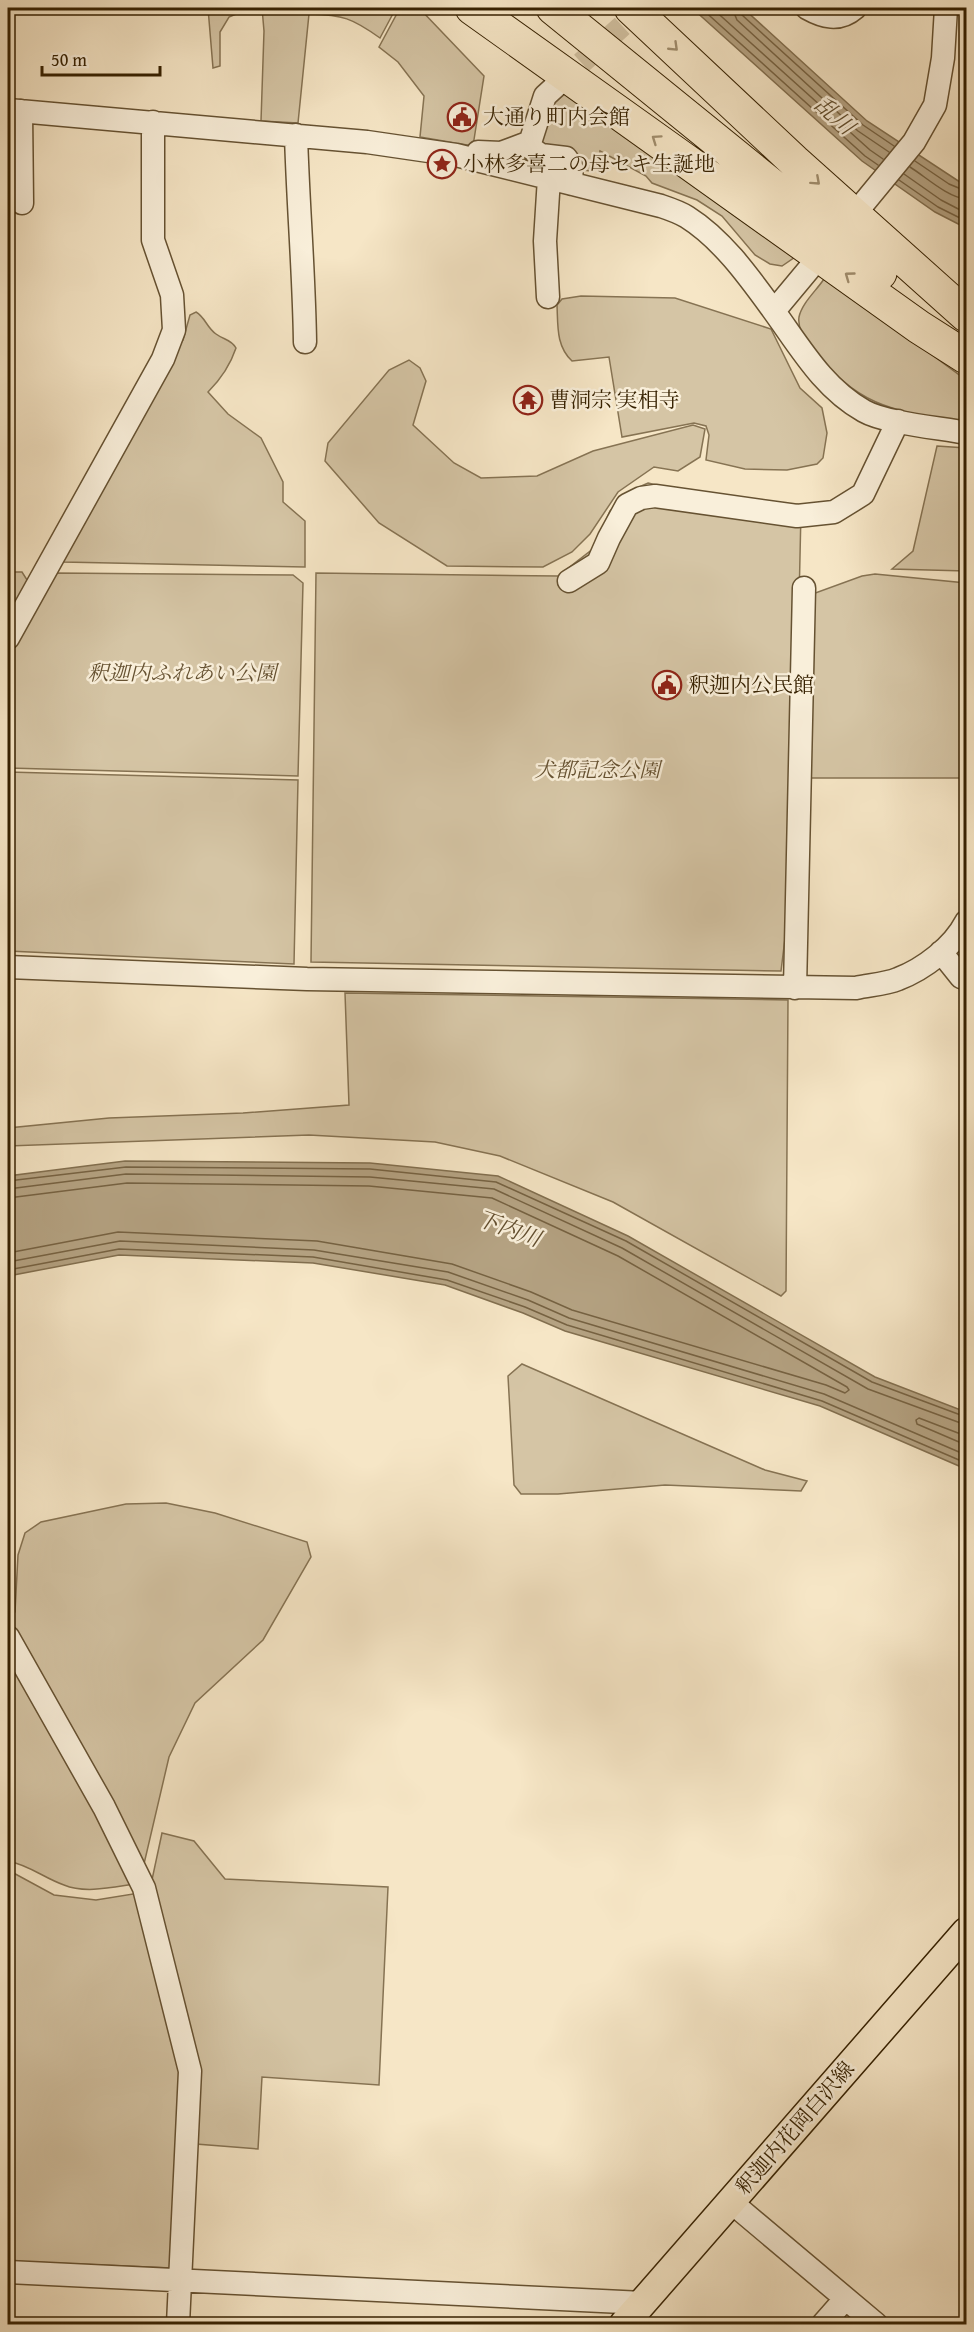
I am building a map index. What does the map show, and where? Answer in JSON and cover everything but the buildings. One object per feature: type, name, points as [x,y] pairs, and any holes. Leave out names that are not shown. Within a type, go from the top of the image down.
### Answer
[{"type":"highway","points":[[472,8],[919,327],[966,357]]},
{"type":"highway","points":[[553,8],[966,345]]},
{"type":"highway","points":[[631,8],[794,161],[966,315]]},
{"type":"highway","points":[[879,273],[966,335]]},
{"type":"main road","name":"釈迦内花岡白沢線","points":[[624,2325],[966,1932]]},
{"type":"street","points":[[807,8],[831,18],[855,8]]},
{"type":"street","points":[[863,204],[876,185],[914,142],[935,105],[943,58],[946,8]]},
{"type":"street","points":[[529,146],[545,96],[557,85]]},
{"type":"street","points":[[22,203],[14,110],[367,142],[440,153],[549,178],[661,206],[685,216],[708,232],[738,265],[774,310],[797,346],[845,399],[866,413],[966,433]]},
{"type":"street","points":[[8,638],[163,359],[174,330],[172,295],[153,240],[153,122]]},
{"type":"street","points":[[296,135],[298,208],[304,262],[305,342]]},
{"type":"street","points":[[440,153],[501,153],[525,144],[541,155],[566,158],[571,165],[572,184]]},
{"type":"street","points":[[548,297],[545,241],[549,178]]},
{"type":"street","points":[[774,310],[809,269]]},
{"type":"street","points":[[569,581],[598,563],[627,505],[641,498],[655,496],[797,516],[834,512],[863,494],[898,421]]},
{"type":"street","points":[[795,988],[804,588]]},
{"type":"street","points":[[8,967],[307,979],[856,988],[897,980],[929,962],[961,932],[966,922]]},
{"type":"street","points":[[941,952],[961,977],[966,979]]},
{"type":"street","points":[[8,1637],[104,1806],[144,1888],[190,2071],[178,2325]]},
{"type":"street","points":[[731,2202],[876,2325]]},
{"type":"street","points":[[8,2272],[643,2303]]},
{"type":"street","points":[[823,2325],[845,2299]]},
{"type":"green space","points":[[208,8],[246,8],[229,17],[220,32],[220,66],[213,68]]},
{"type":"green space","points":[[262,8],[396,8],[380,38],[347,19],[309,14],[298,123],[261,121],[264,31]]},
{"type":"green space","points":[[400,8],[419,8],[484,76],[473,146],[420,137],[424,96],[398,62],[379,47]]},
{"type":"green space","points":[[564,91],[798,255],[782,266],[770,264],[755,255],[722,216],[697,200],[652,183],[646,176],[600,151],[597,169],[590,168],[590,171],[583,170],[583,162],[572,150],[541,143],[553,103]]},
{"type":"green space","points":[[824,279],[882,318],[966,380],[966,423],[919,415],[881,404],[847,385],[831,370],[806,339],[799,322],[803,307]]},
{"type":"green space","points":[[581,296],[675,298],[771,329],[800,388],[822,408],[827,433],[823,458],[817,464],[787,470],[745,469],[706,460],[709,435],[706,426],[694,423],[622,437],[609,357],[572,361],[560,342],[557,305],[562,299]]},
{"type":"green space","points":[[196,312],[213,332],[230,341],[236,348],[225,372],[208,392],[228,414],[261,438],[283,482],[283,502],[305,521],[305,567],[63,562],[173,354],[183,340],[190,315]]},
{"type":"green space","points":[[409,360],[420,368],[426,381],[413,425],[454,463],[481,478],[537,476],[593,451],[693,425],[705,429],[700,457],[678,471],[654,467],[618,492],[590,534],[572,552],[543,567],[447,566],[379,523],[325,461],[328,443],[389,370]]},
{"type":"green space","points":[[937,446],[966,448],[966,571],[892,569],[913,551]]},
{"type":"green space","name":"犬都記念公園","points":[[648,483],[730,502],[801,511],[793,873],[781,971],[311,962],[316,573],[558,576],[594,548],[610,511],[630,491]]},
{"type":"green space","points":[[8,572],[22,572],[29,583],[8,621]]},
{"type":"green space","name":"釈迦内ふれあい公園","points":[[56,573],[293,575],[303,583],[298,776],[8,768],[8,658]]},
{"type":"green space","points":[[875,574],[966,583],[966,778],[805,778],[807,596],[862,576]]},
{"type":"green space","points":[[8,772],[298,780],[294,964],[8,951]]},
{"type":"green space","points":[[345,993],[788,1000],[786,1291],[781,1296],[613,1202],[500,1156],[435,1142],[309,1135],[8,1146],[8,1128],[109,1118],[243,1113],[349,1105]]},
{"type":"green space","points":[[522,1364],[765,1470],[807,1481],[801,1491],[665,1485],[558,1494],[521,1494],[514,1485],[508,1376]]},
{"type":"green space","points":[[166,1503],[215,1513],[307,1542],[311,1557],[263,1640],[195,1703],[169,1757],[144,1864],[8,1624],[8,1619],[15,1612],[18,1555],[25,1533],[41,1522],[126,1504]]},
{"type":"green space","points":[[8,1652],[135,1884],[100,1889],[72,1888],[23,1865],[8,1861]]},
{"type":"green space","points":[[162,1833],[194,1841],[225,1879],[388,1887],[379,2085],[262,2077],[258,2149],[196,2144],[150,1889]]},
{"type":"green space","points":[[8,1870],[54,1895],[96,1900],[139,1893],[183,2073],[172,2268],[8,2261]]},
{"type":"water","name":"乱川","points":[[692,8],[743,8],[867,121],[966,186],[966,228],[935,212],[862,161]]},
{"type":"water","name":"下内川","points":[[125,1161],[370,1163],[498,1176],[628,1236],[875,1377],[966,1412],[966,1469],[820,1406],[565,1331],[445,1285],[313,1263],[119,1255],[8,1276],[8,1176]]},
{"type":"tunnel","points":[[557,85],[642,8]]},
{"type":"place","name":"大通り町内会館","points":[[462,117]]},
{"type":"place","name":"小林多喜二の母セキ生誕地","points":[[442,164]]},
{"type":"place","name":"曹洞宗 実相寺","points":[[528,400]]},
{"type":"place","name":"釈迦内公民館","points":[[667,685]]}]
